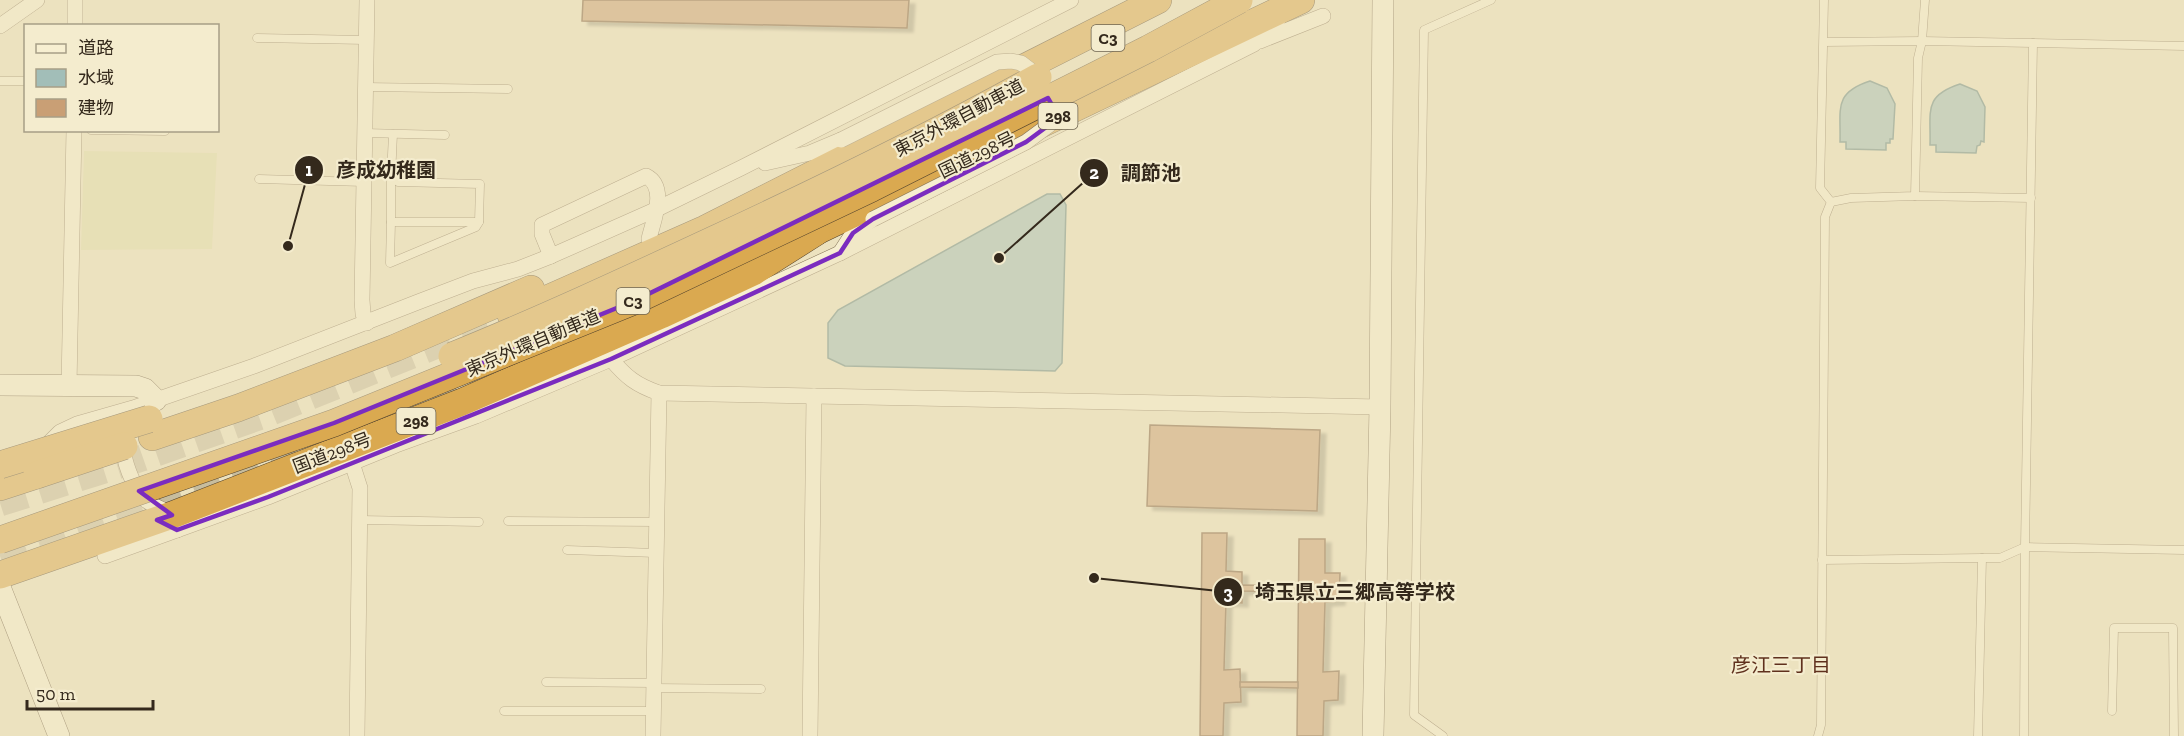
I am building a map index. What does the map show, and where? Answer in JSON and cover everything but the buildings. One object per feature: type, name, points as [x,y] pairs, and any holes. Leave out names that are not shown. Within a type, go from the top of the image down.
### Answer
[{"type":"highway","points":[[0,465],[147,416],[229,392],[428,316],[502,310],[705,229],[1158,0]]},
{"type":"highway","name":"東京外環自動車道","points":[[0,520],[147,472],[332,405],[476,346],[627,280],[955,123],[1179,0]]},
{"type":"highway","name":"東京外環自動車道","points":[[0,540],[334,423],[634,301],[872,188],[1148,49],[1239,0]]},
{"type":"highway","points":[[1148,49],[1230,16],[1261,0]]},
{"type":"highway","name":"国道298号","points":[[530,358],[816,232],[1296,2]]},
{"type":"highway","points":[[502,310],[732,201],[791,185]]},
{"type":"highway","name":"国道298号","points":[[0,575],[168,522],[469,409],[753,272],[816,232]]},
{"type":"highway","points":[[20,480],[147,416]]},
{"type":"street","points":[[0,26],[37,0]]},
{"type":"street","points":[[75,0],[75,24]]},
{"type":"street","points":[[367,0],[362,300],[363,314],[367,323]]},
{"type":"street","points":[[20,480],[50,441],[60,432],[76,424],[147,416],[254,366],[473,282],[518,269],[551,256],[657,209],[741,168],[1071,0]]},
{"type":"street","points":[[1373,736],[1380,407],[1383,0]]},
{"type":"street","points":[[1254,44],[1296,2]]},
{"type":"street","points":[[105,556],[168,522],[268,497],[352,463],[469,409],[611,359],[840,254],[1254,44],[1323,15]]},
{"type":"street","points":[[741,168],[810,153],[841,140],[997,62],[1021,63],[1034,73],[1052,105],[1049,125],[1026,142],[873,219],[853,234],[840,254]]},
{"type":"street","points":[[69,386],[74,132]]},
{"type":"street","points":[[551,256],[542,234],[542,225],[646,176],[653,179],[658,192],[657,209],[649,239]]},
{"type":"street","points":[[611,359],[621,372],[638,386],[659,393],[1380,407]]},
{"type":"street","points":[[0,385],[136,386],[145,389],[147,416],[123,446],[128,468],[135,484],[145,500],[168,522]]},
{"type":"street","points":[[653,736],[659,393]]},
{"type":"street","points":[[810,736],[814,396]]},
{"type":"street","points":[[352,463],[360,488],[357,736]]},
{"type":"street","points":[[0,587],[59,736]]},
{"type":"lane","points":[[1443,736],[1414,715],[1424,30],[1491,0]]},
{"type":"lane","points":[[1824,0],[1820,188],[1831,202]]},
{"type":"lane","points":[[1915,196],[1917,58],[1922,41],[1925,0]]},
{"type":"lane","points":[[257,38],[366,40]]},
{"type":"lane","points":[[1824,42],[1922,41],[2184,46]]},
{"type":"lane","points":[[2024,736],[2033,43]]},
{"type":"lane","points":[[0,81],[24,81]]},
{"type":"lane","points":[[365,87],[508,89]]},
{"type":"lane","points":[[364,133],[445,135]]},
{"type":"lane","points":[[259,179],[364,177],[384,171],[391,176],[398,182],[480,184],[480,222],[476,227],[390,263],[391,176],[393,134]]},
{"type":"lane","points":[[1831,202],[1851,198],[1915,196],[2031,198]]},
{"type":"lane","points":[[1818,736],[1821,725],[1825,216],[1831,202]]},
{"type":"lane","points":[[391,222],[480,222]]},
{"type":"lane","points":[[360,520],[479,522]]},
{"type":"lane","points":[[508,521],[656,522]]},
{"type":"lane","points":[[1822,560],[2000,558],[2025,547],[2184,550]]},
{"type":"lane","points":[[567,550],[656,553]]},
{"type":"lane","points":[[1978,736],[1982,558]]},
{"type":"lane","points":[[2112,711],[2114,628],[2173,628],[2174,736]]},
{"type":"lane","points":[[546,682],[761,689]]},
{"type":"lane","points":[[504,711],[653,711]]},
{"type":"highlighted area","points":[[1048,98],[1052,105],[1049,125],[1026,142],[873,219],[853,233],[840,253],[611,359],[268,497],[177,530],[157,520],[172,515],[139,491],[334,423],[634,301]]},
{"type":"shaded area","points":[[84,151],[217,153],[212,249],[81,250]]},
{"type":"water","points":[[1870,81],[1887,88],[1895,104],[1893,139],[1890,139],[1890,143],[1886,143],[1886,150],[1846,149],[1846,142],[1840,142],[1842,104],[1850,91]]},
{"type":"water","points":[[1960,84],[1977,91],[1985,107],[1984,142],[1981,141],[1977,146],[1976,153],[1936,152],[1936,145],[1930,145],[1932,106],[1940,94]]},
{"type":"water","points":[[1047,194],[1060,194],[1066,205],[1062,363],[1055,371],[845,366],[828,358],[828,323],[838,310]]},
{"type":"tunnel","points":[[0,503],[142,458],[264,415],[511,315]]},
{"type":"tunnel","points":[[431,398],[530,358]]},
{"type":"tunnel","points":[[0,556],[291,454],[354,429]]},
{"type":"place","name":"彦成幼稚園","points":[[288,246]]},
{"type":"place","name":"調節池","points":[[999,258]]},
{"type":"place","name":"埼玉県立三郷高等学校","points":[[1094,578]]},
{"type":"district","name":"彦江三丁目","points":[[1781,665]]}]
